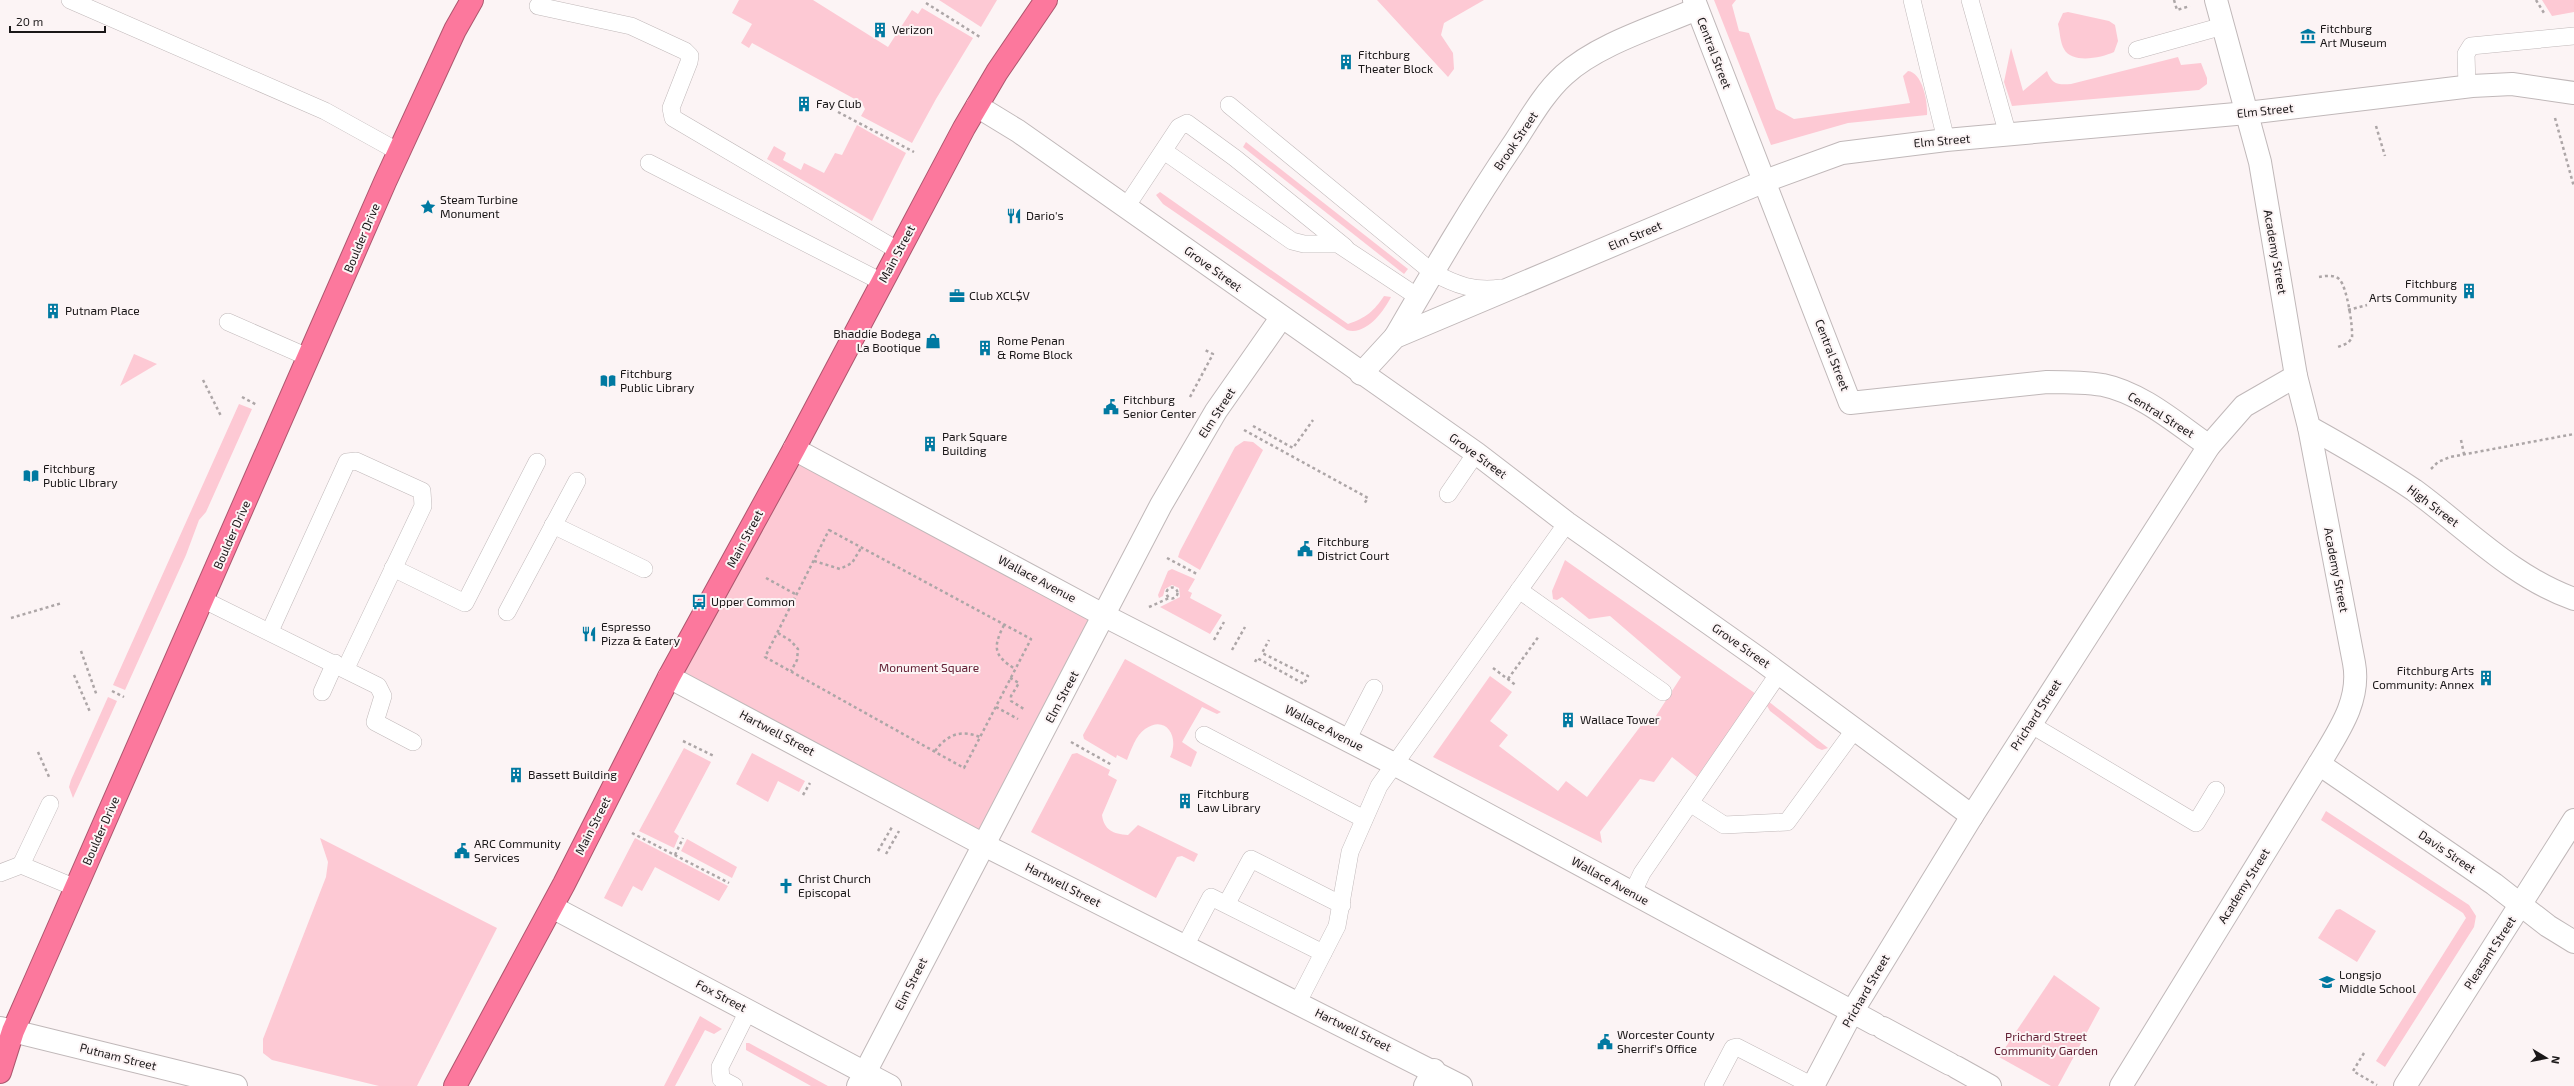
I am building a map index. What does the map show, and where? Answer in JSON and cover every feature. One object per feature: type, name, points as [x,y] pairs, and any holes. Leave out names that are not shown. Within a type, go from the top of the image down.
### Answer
[{"type":"highway","name":"Boulder Drive","points":[[0,1072],[7,1029],[76,888],[204,600],[399,152],[472,0]]},
{"type":"highway","name":"Main Street","points":[[455,1086],[552,907],[669,676],[794,449],[977,106],[997,72],[1046,0]]},
{"type":"street","name":"Academy Street","points":[[2121,1086],[2319,764],[2349,710],[2355,693],[2357,677],[2310,427],[2296,376],[2260,162],[2216,0]]},
{"type":"street","name":"Central Street","points":[[1695,5],[1766,181],[1850,403],[2047,382],[2080,382],[2104,385],[2126,392],[2148,404],[2209,446]]},
{"type":"street","name":"Brook Street","points":[[1395,337],[1432,272],[1508,152],[1564,75],[1593,54],[1695,5]]},
{"type":"street","name":"Elm Street","points":[[1361,374],[1395,337],[1766,181],[1842,153],[1946,140],[2247,113],[2467,86],[2512,84],[2574,93]]},
{"type":"street","name":"Grove Street","points":[[977,106],[1126,207],[1281,318],[1476,453],[1567,523],[1778,673],[1972,816]]},
{"type":"street","name":"Elm Street","points":[[862,1079],[1105,616],[1161,505],[1216,411],[1281,318]]},
{"type":"street","name":"Prichard Street","points":[[1813,1086],[1852,1012],[1972,816],[2209,446],[2244,406],[2296,376]]},
{"type":"street","name":"High Street","points":[[2310,427],[2414,490],[2518,572],[2551,591],[2574,609]]},
{"type":"street","name":"Wallace Avenue","points":[[794,449],[1105,616],[1394,764],[1632,894],[1990,1086]]},
{"type":"street","name":"High Street","points":[[2551,591],[2574,599]]},
{"type":"street","name":"Hartwell Street","points":[[669,676],[984,845],[1298,1002],[1429,1078],[1462,1086]]},
{"type":"street","name":"Davis Street","points":[[2319,764],[2494,884],[2574,942]]},
{"type":"street","name":"Pleasant Street","points":[[2405,1086],[2574,820]]},
{"type":"street","name":"Fox Street","points":[[552,907],[748,1011],[862,1079],[890,1086]]},
{"type":"street","name":"Putnam Street","points":[[7,1029],[236,1086]]},
{"type":"lane","points":[[70,0],[325,111],[399,152]]},
{"type":"lane","points":[[1912,0],[1946,140]]},
{"type":"lane","points":[[1970,0],[2008,135]]},
{"type":"lane","points":[[538,6],[631,26],[685,51],[690,56],[689,62],[671,108],[672,118],[899,251]]},
{"type":"lane","points":[[2137,50],[2223,26]]},
{"type":"lane","points":[[2467,86],[2466,54],[2471,46],[2574,36]]},
{"type":"lane","points":[[1229,105],[1432,272],[1458,286],[1469,288],[1487,290],[1520,284]]},
{"type":"lane","points":[[1126,207],[1182,124],[1191,125],[1235,158],[1345,247],[1418,297]]},
{"type":"lane","points":[[1164,151],[1292,241],[1304,244],[1332,243],[1345,247]]},
{"type":"lane","points":[[649,163],[882,282]]},
{"type":"lane","points":[[228,322],[310,358]]},
{"type":"lane","points":[[1448,494],[1476,453]]},
{"type":"lane","points":[[270,631],[344,467],[350,460],[422,491],[424,495],[423,506],[393,568],[341,666],[322,692]]},
{"type":"lane","points":[[393,568],[465,603],[537,462]]},
{"type":"lane","points":[[507,612],[577,480]]},
{"type":"lane","points":[[1298,1002],[1337,926],[1342,905],[1350,852],[1379,786],[1567,523]]},
{"type":"lane","points":[[553,525],[644,569]]},
{"type":"lane","points":[[1519,590],[1663,692]]},
{"type":"lane","points":[[204,600],[370,680],[382,690],[383,696],[375,722],[413,742]]},
{"type":"lane","points":[[1632,894],[1642,873],[1778,673]]},
{"type":"lane","points":[[1347,740],[1374,688]]},
{"type":"lane","points":[[2030,724],[2196,823],[2216,790]]},
{"type":"lane","points":[[1690,803],[1724,825],[1787,822],[1794,815],[1854,729]]},
{"type":"lane","points":[[1204,735],[1364,819]]},
{"type":"lane","points":[[21,865],[50,804]]},
{"type":"lane","points":[[1227,904],[1251,859],[1342,905]]},
{"type":"lane","points":[[0,873],[21,865],[76,888]]},
{"type":"lane","points":[[1184,946],[1211,898],[1227,904],[1323,953]]},
{"type":"lane","points":[[734,1086],[721,1079],[720,1067],[748,1011]]},
{"type":"lane","points":[[1713,1086],[1733,1048],[1737,1046],[1813,1086]]},
{"type":"path","points":[[2174,0],[2177,10],[2194,4]]},
{"type":"path","points":[[926,2],[980,37]]},
{"type":"path","points":[[838,112],[914,152]]},
{"type":"path","points":[[2553,112],[2574,187]]},
{"type":"path","points":[[2375,120],[2385,156]]},
{"type":"path","points":[[2319,277],[2328,275],[2339,279],[2348,310],[2352,338],[2348,343],[2338,347]]},
{"type":"path","points":[[2348,310],[2367,305]]},
{"type":"path","points":[[1187,402],[1213,354],[1205,350]]},
{"type":"path","points":[[203,380],[222,416]]},
{"type":"path","points":[[242,397],[257,405]]},
{"type":"path","points":[[1253,426],[1292,448],[1314,420]]},
{"type":"path","points":[[1244,430],[1368,498],[1364,504]]},
{"type":"path","points":[[2414,490],[2438,462],[2464,454],[2574,434]]},
{"type":"path","points":[[2461,440],[2464,454]]},
{"type":"path","points":[[829,530],[1030,639],[964,768],[765,657],[814,561],[829,530]]},
{"type":"path","points":[[814,561],[840,569],[852,563],[861,548]]},
{"type":"path","points":[[1168,558],[1197,574]]},
{"type":"path","points":[[766,578],[796,595]]},
{"type":"path","points":[[1149,607],[1168,598],[1176,598],[1178,592],[1176,589],[1171,588],[1168,590],[1168,598]]},
{"type":"path","points":[[11,618],[62,603]]},
{"type":"path","points":[[1508,679],[1554,615]]},
{"type":"path","points":[[1212,642],[1224,622]]},
{"type":"path","points":[[1004,625],[997,642],[997,654],[1004,663],[1015,669]]},
{"type":"path","points":[[1231,652],[1245,627]]},
{"type":"path","points":[[778,633],[791,641],[798,650],[797,660],[791,671]]},
{"type":"path","points":[[1253,664],[1257,658],[1304,684],[1308,676],[1262,653],[1269,640]]},
{"type":"path","points":[[81,651],[97,696]]},
{"type":"path","points":[[1492,668],[1517,686]]},
{"type":"path","points":[[74,675],[90,712]]},
{"type":"path","points":[[1010,678],[1019,682],[1011,696],[1011,701],[1030,711]]},
{"type":"path","points":[[112,691],[124,697]]},
{"type":"path","points":[[996,707],[1014,717]]},
{"type":"path","points":[[935,751],[952,735],[967,732],[980,737]]},
{"type":"path","points":[[683,741],[714,756]]},
{"type":"path","points":[[1071,742],[1112,765]]},
{"type":"path","points":[[38,752],[52,786]]},
{"type":"path","points":[[804,795],[813,777]]},
{"type":"path","points":[[878,851],[895,821]]},
{"type":"path","points":[[886,854],[902,825]]},
{"type":"path","points":[[632,833],[729,883]]},
{"type":"path","points":[[675,855],[683,838]]},
{"type":"path","points":[[2364,1053],[2353,1071],[2379,1086]]},
{"type":"green space","points":[[739,0],[813,0],[888,47],[912,10],[918,14],[922,8],[973,38],[936,99],[912,143],[861,116],[865,109],[862,103],[752,43],[749,48],[741,43],[752,24],[732,13]]},
{"type":"green space","points":[[939,0],[997,0],[981,27]]},
{"type":"green space","points":[[1377,0],[1484,0],[1444,23],[1441,35],[1453,53],[1454,69],[1448,77]]},
{"type":"green space","points":[[1714,0],[1736,0],[1732,5],[1739,31],[1749,33],[1776,109],[1794,119],[1910,103],[1903,76],[1908,71],[1917,77],[1924,89],[1927,103],[1927,115],[1848,123],[1771,145]]},
{"type":"green space","points":[[2542,0],[2574,0],[2574,12],[2552,16]]},
{"type":"green space","points":[[2068,12],[2109,21],[2115,25],[2118,41],[2114,52],[2095,58],[2073,57],[2068,54],[2062,43],[2058,24],[2063,13]]},
{"type":"green space","points":[[2011,48],[2023,91],[2047,71],[2051,79],[2056,83],[2071,84],[2178,57],[2181,65],[2201,63],[2207,78],[2207,84],[2199,90],[2012,106],[2004,82]]},
{"type":"green space","points":[[857,125],[906,153],[872,221],[767,159],[774,146],[786,153],[783,160],[801,170],[804,163],[824,173],[835,153],[842,155]]},
{"type":"green space","points":[[1246,142],[1408,269],[1404,274],[1243,147]]},
{"type":"green space","points":[[1160,192],[1348,324],[1369,313],[1377,306],[1384,296],[1391,297],[1384,309],[1374,321],[1361,329],[1354,331],[1347,330],[1163,204],[1156,195]]},
{"type":"green space","points":[[134,354],[157,364],[120,386]]},
{"type":"green space","points":[[239,404],[252,409],[206,512],[199,520],[186,555],[125,690],[113,685]]},
{"type":"green space","points":[[1244,441],[1253,442],[1263,450],[1200,570],[1178,557],[1180,551],[1235,447]]},
{"type":"green space","name":"Monument Square","points":[[794,449],[1105,616],[984,845],[669,677]]},
{"type":"green space","points":[[1565,560],[1756,694],[1697,777],[1672,757],[1654,782],[1640,779],[1600,832],[1602,843],[1433,757],[1490,676],[1512,692],[1490,721],[1508,735],[1499,746],[1558,791],[1566,781],[1587,797],[1646,719],[1652,722],[1681,677],[1610,616],[1589,619],[1562,597],[1557,600],[1553,599],[1552,591]]},
{"type":"green space","points":[[1172,569],[1195,579],[1188,591],[1192,593],[1190,598],[1222,615],[1210,634],[1160,607],[1180,597],[1179,588],[1172,585],[1165,589],[1163,596],[1159,598],[1158,595],[1168,571]]},
{"type":"green space","points":[[1125,659],[1221,712],[1217,714],[1202,707],[1182,742],[1197,752],[1191,767],[1170,757],[1173,749],[1172,735],[1165,726],[1159,724],[1145,729],[1139,735],[1127,760],[1117,755],[1116,758],[1084,739],[1083,735]]},
{"type":"green space","points":[[108,697],[117,701],[73,798],[69,787],[71,780]]},
{"type":"green space","points":[[1768,701],[1828,748],[1822,750],[1817,748],[1770,711],[1767,706]]},
{"type":"green space","points":[[684,748],[711,762],[674,832],[679,836],[674,848],[639,831]]},
{"type":"green space","points":[[752,753],[805,781],[799,792],[778,781],[768,802],[736,784]]},
{"type":"green space","points":[[1077,753],[1110,770],[1108,775],[1117,780],[1102,815],[1107,828],[1118,834],[1128,835],[1138,825],[1198,854],[1194,862],[1182,856],[1177,857],[1156,898],[1031,832],[1072,754]]},
{"type":"green space","points":[[2326,811],[2469,905],[2476,916],[2474,927],[2385,1067],[2376,1061],[2466,918],[2463,913],[2321,820]]},
{"type":"green space","points":[[320,838],[497,928],[417,1086],[379,1086],[272,1060],[263,1053],[263,1039],[326,877],[328,862]]},
{"type":"green space","points":[[635,838],[728,886],[719,901],[655,867],[642,891],[633,886],[622,907],[604,898]]},
{"type":"green space","points":[[687,839],[737,867],[732,878],[681,851]]},
{"type":"green space","points":[[2340,909],[2376,931],[2357,962],[2318,938],[2336,910]]},
{"type":"green space","name":"Prichard Street Community Garden","points":[[2054,975],[2100,1008],[2058,1086],[2051,1086],[1999,1057]]},
{"type":"green space","points":[[700,1016],[722,1029],[714,1034],[705,1030],[675,1086],[664,1086]]},
{"type":"green space","points":[[746,1043],[749,1043],[828,1086],[811,1086],[746,1050]]},
{"type":"place","name":"Verizon","points":[[880,30]]},
{"type":"place","name":"Fitchburg Art Museum","points":[[2308,36]]},
{"type":"place","name":"Fitchburg Theater Block","points":[[1346,62]]},
{"type":"place","name":"Fay Club","points":[[804,104]]},
{"type":"place","name":"Steam Turbine Monument","points":[[428,207]]},
{"type":"place","name":"Dario's","points":[[1014,216]]},
{"type":"place","name":"Fitchburg Arts Community","points":[[2469,291]]},
{"type":"place","name":"Club XCL$V","points":[[957,296]]},
{"type":"place","name":"Putnam Place","points":[[53,311]]},
{"type":"place","name":"Bhaddie Bodega La Bootique","points":[[933,341]]},
{"type":"place","name":"Rome Penan & Rome Block","points":[[985,348]]},
{"type":"place","name":"Fitchburg Public Library","points":[[608,381]]},
{"type":"place","name":"Fitchburg Senior Center","points":[[1111,407]]},
{"type":"place","name":"Park Square Building","points":[[930,444]]},
{"type":"place","name":"Fitchburg Public LIbrary","points":[[31,476]]},
{"type":"place","name":"Fitchburg District Court","points":[[1305,549]]},
{"type":"place","name":"Upper Common","points":[[699,602]]},
{"type":"place","name":"Espresso Pizza & Eatery","points":[[589,634]]},
{"type":"place","name":"Fitchburg Arts Community: Annex","points":[[2486,678]]},
{"type":"place","name":"Wallace Tower","points":[[1568,720]]},
{"type":"place","name":"Bassett Building","points":[[516,775]]},
{"type":"place","name":"Fitchburg Law Library","points":[[1185,801]]},
{"type":"place","name":"ARC Community Services","points":[[462,851]]},
{"type":"place","name":"Christ Church Episcopal","points":[[786,886]]},
{"type":"place","name":"Longsjo Middle School","points":[[2327,982]]},
{"type":"place","name":"Worcester County Sherrif's Office","points":[[1605,1042]]}]
